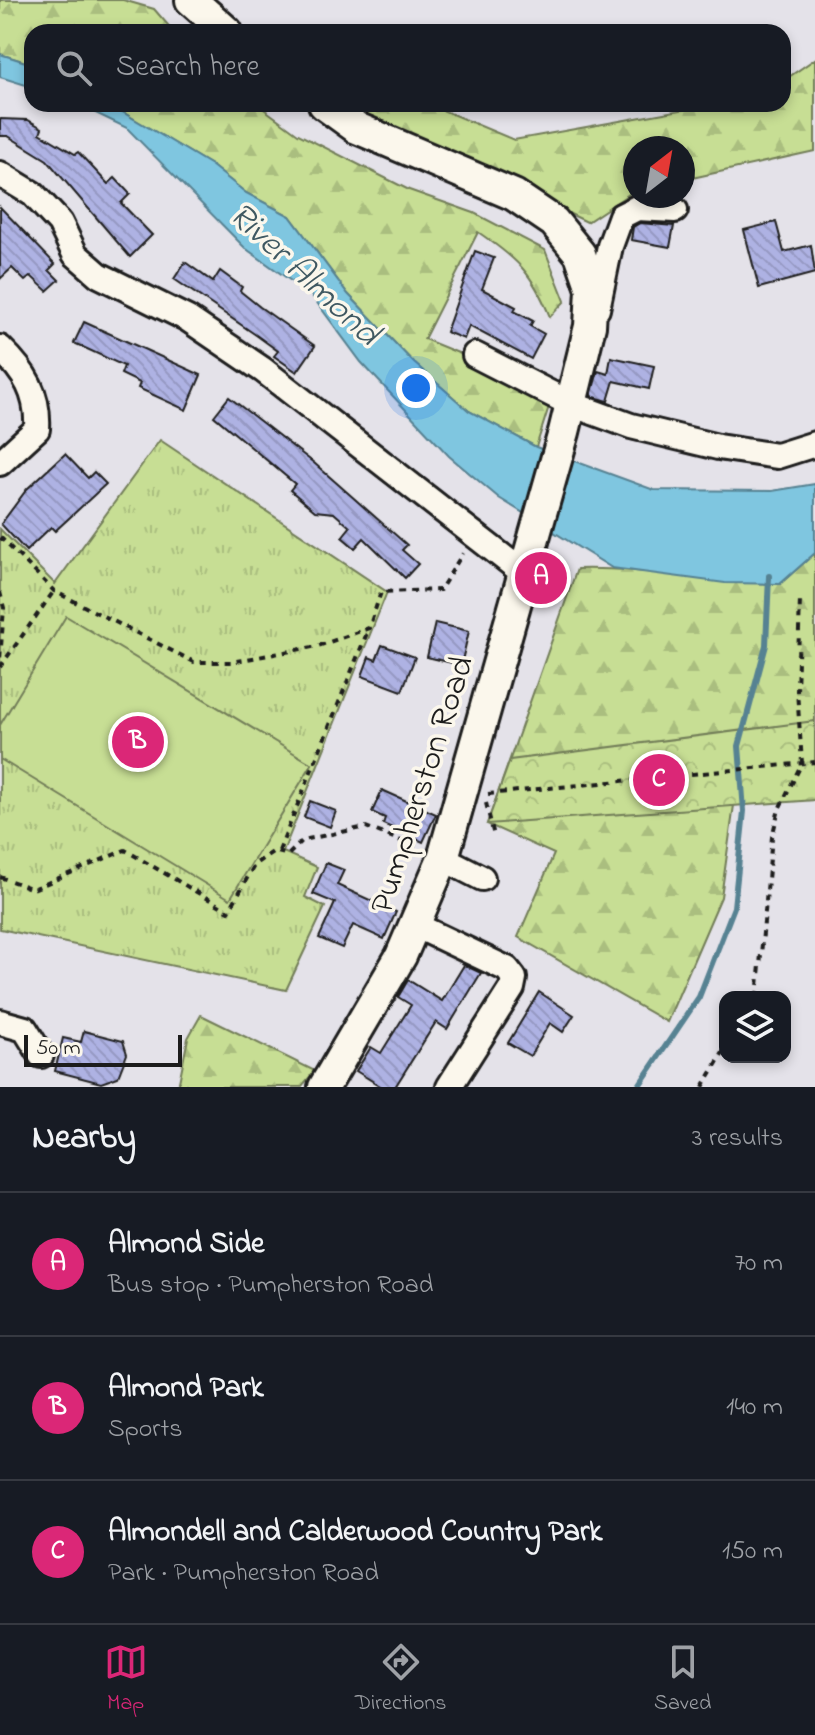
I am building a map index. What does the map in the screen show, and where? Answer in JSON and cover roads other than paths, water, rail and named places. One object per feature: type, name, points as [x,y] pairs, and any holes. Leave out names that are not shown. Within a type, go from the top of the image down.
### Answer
[{"type":"main road","points":[[191,0],[218,24]]},
{"type":"main road","points":[[335,112],[357,128],[514,195],[554,222],[580,254],[592,289],[590,326],[568,418]]},
{"type":"main road","name":"Pumpherston Road","points":[[324,1087],[415,925],[443,858],[526,575],[568,418]]},
{"type":"street","points":[[0,174],[33,194],[60,223],[75,254],[99,275],[188,319],[263,370],[472,537],[526,575]]},
{"type":"street","points":[[590,326],[599,304],[610,246],[621,216],[637,208],[675,210]]},
{"type":"street","points":[[0,348],[16,363],[36,395],[48,434],[0,463]]},
{"type":"street","points":[[475,355],[568,418],[631,426],[718,447],[777,456],[815,444]]},
{"type":"street","points":[[443,858],[482,878]]},
{"type":"street","points":[[415,925],[507,969],[514,978],[512,988],[449,1087]]},
{"type":"street","points":[[0,1022],[25,1029],[41,1055]]},
{"type":"water","points":[[0,54],[24,62],[24,84],[0,77]]},
{"type":"water","name":"River Almond","points":[[94,112],[122,112],[211,165],[246,193],[290,216],[348,294],[414,363],[469,411],[536,447],[654,490],[772,491],[815,484],[815,553],[780,584],[725,583],[612,568],[499,498],[449,456],[361,362],[312,296],[245,248],[127,128]]},
{"type":"waterway","points":[[638,1087],[699,997],[734,907],[744,811],[739,746],[766,645],[769,576]]},
{"type":"place","name":"Almond Side","points":[[541,578]]},
{"type":"place","name":"Almond Park","points":[[138,742]]},
{"type":"place","name":"Almondell and Calderwood Country Park","points":[[659,780]]}]
